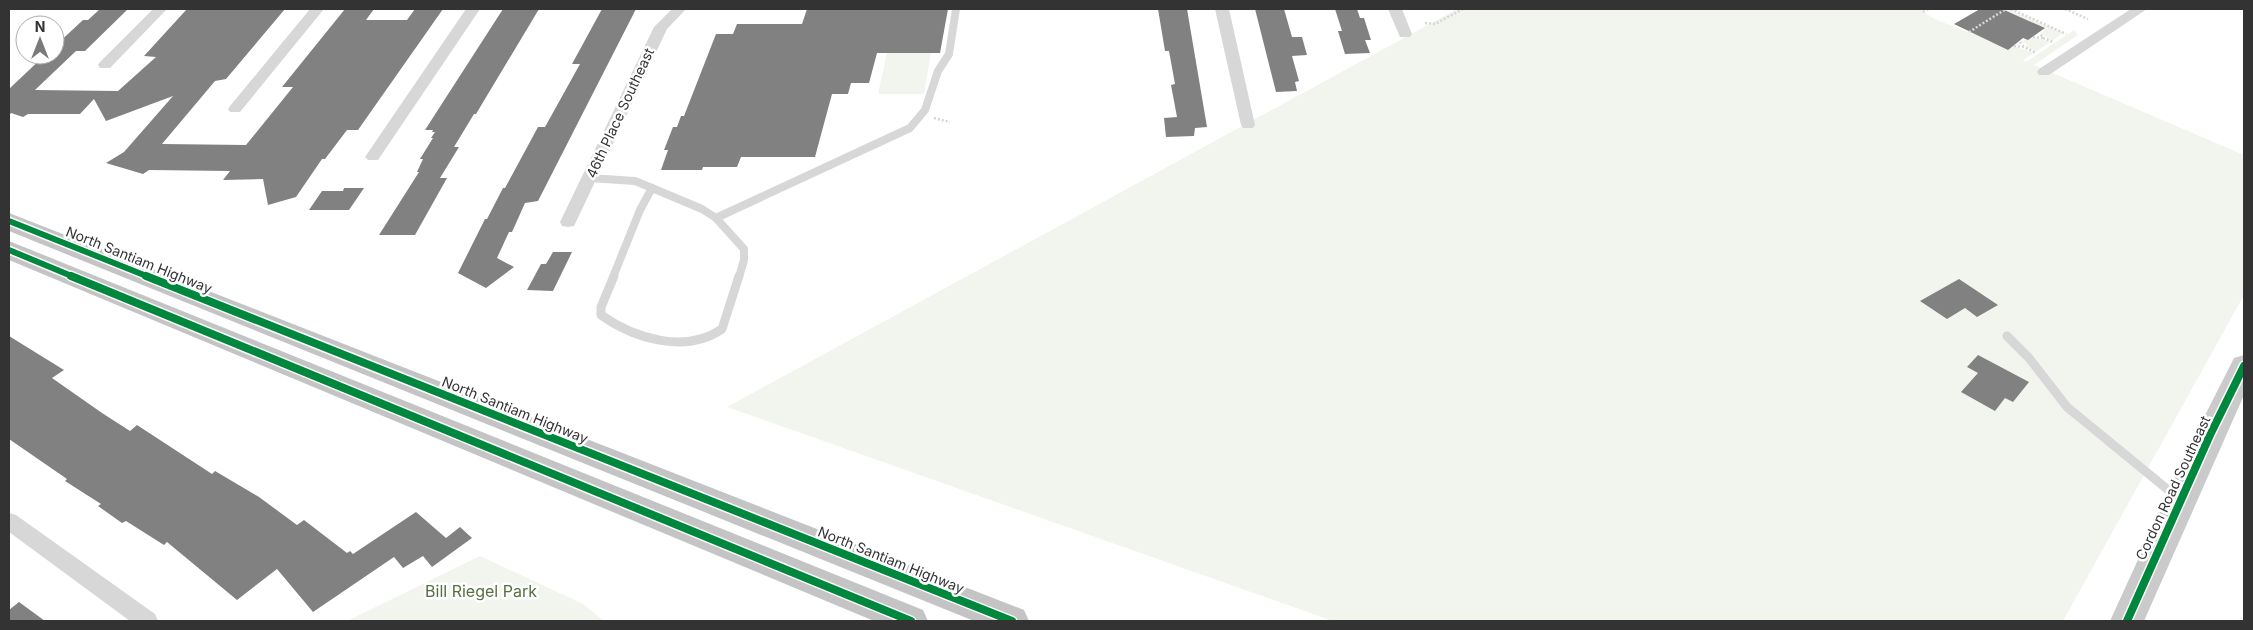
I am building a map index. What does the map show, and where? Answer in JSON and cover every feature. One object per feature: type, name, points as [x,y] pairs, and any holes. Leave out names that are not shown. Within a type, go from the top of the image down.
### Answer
[{"type":"highway","name":"North Santiam Highway","points":[[9,222],[1012,621]]},
{"type":"highway","points":[[9,250],[911,621]]},
{"type":"main road","name":"Cordon Road Southeast","points":[[2127,621],[2180,500],[2244,366]]},
{"type":"street","points":[[105,65],[160,9]]},
{"type":"street","points":[[235,109],[317,9]]},
{"type":"street","points":[[373,157],[474,9]]},
{"type":"street","name":"46th Place Southeast","points":[[568,222],[661,27],[679,9]]},
{"type":"street","points":[[1222,9],[1248,126]]},
{"type":"street","points":[[1395,9],[1405,34]]},
{"type":"street","points":[[2044,72],[2140,9]]},
{"type":"street","points":[[9,521],[147,621]]},
{"type":"lane","points":[[716,218],[910,128],[926,108],[934,91],[937,72],[948,57],[956,9]]},
{"type":"lane","points":[[589,178],[635,181],[652,188],[702,209],[716,218],[744,248],[745,254],[722,328],[697,342],[674,342],[638,333],[606,320],[601,315],[601,307],[640,210],[652,188]]},
{"type":"lane","points":[[2007,336],[2029,358],[2067,407],[2180,500]]},
{"type":"path","points":[[1426,23],[1435,24],[1463,9]]},
{"type":"path","points":[[1923,12],[1928,9]]},
{"type":"path","points":[[1969,32],[2006,9]]},
{"type":"path","points":[[2011,9],[2066,34]]},
{"type":"path","points":[[2064,9],[2088,19]]},
{"type":"path","points":[[1997,14],[2002,16]]},
{"type":"path","points":[[2040,33],[2043,38]]},
{"type":"path","points":[[2034,37],[2053,42]]},
{"type":"path","points":[[2020,42],[2024,47]]},
{"type":"path","points":[[2014,46],[2024,47],[2036,53]]},
{"type":"green space","points":[[1457,9],[1925,9],[1922,11],[1935,19],[1970,33],[1979,27],[1977,35],[2008,50],[2013,46],[2034,53],[2023,60],[2026,62],[2074,30],[2078,35],[2034,65],[2244,155],[2244,295],[2063,621],[1333,621],[727,407]]},
{"type":"green space","points":[[2009,9],[2063,33],[2052,41],[2041,33],[2046,29],[2014,14],[2008,18],[2000,14]]},
{"type":"green space","points":[[2033,37],[2050,42],[2036,52],[2026,47],[2026,44],[2021,41]]},
{"type":"green space","points":[[887,53],[931,53],[924,94],[878,94]]},
{"type":"green space","name":"Bill Riegel Park","points":[[480,556],[583,604],[604,621],[347,621]]},
{"type":"building","points":[[100,9],[128,9],[85,51],[76,51],[65,61],[65,37],[83,20],[88,20]]},
{"type":"building","points":[[187,9],[285,9],[226,79],[215,81],[162,144],[246,145],[293,87],[282,87],[345,9],[374,9],[366,20],[407,20],[415,9],[443,9],[358,130],[347,130],[325,159],[322,159],[296,197],[268,205],[263,179],[223,180],[230,171],[149,170],[143,174],[106,163],[124,152],[173,96],[106,121],[94,99],[80,114],[28,114],[23,117],[11,113],[9,115],[9,89],[34,65],[61,65],[35,90],[118,91],[156,57],[144,56]]},
{"type":"building","points":[[503,9],[539,9],[454,147],[459,147],[440,178],[447,178],[415,235],[379,235],[419,172],[417,172],[423,159],[420,159],[435,132],[432,132],[433,130],[425,130]]},
{"type":"building","points":[[602,9],[636,9],[538,201],[525,203],[512,232],[509,232],[497,258],[514,267],[486,288],[458,273],[485,219],[487,219],[503,188],[505,188],[538,127],[545,127],[580,64],[572,64]]},
{"type":"building","points":[[807,9],[948,9],[940,53],[877,53],[869,83],[851,83],[848,94],[832,94],[815,157],[741,157],[737,167],[703,167],[702,170],[661,170],[668,150],[664,150],[673,127],[677,127],[681,116],[684,116],[716,34],[733,34],[737,24],[802,24]]},
{"type":"building","points":[[1158,9],[1187,9],[1207,127],[1195,128],[1194,136],[1166,137],[1164,118],[1177,117],[1171,85],[1175,84],[1169,51],[1165,51]]},
{"type":"building","points":[[1255,9],[1284,9],[1292,37],[1302,37],[1307,55],[1292,56],[1299,81],[1295,82],[1297,91],[1276,92]]},
{"type":"building","points":[[1335,9],[1357,9],[1360,18],[1364,18],[1371,40],[1365,40],[1370,53],[1345,54],[1338,31],[1342,31]]},
{"type":"building","points":[[1980,9],[2002,9],[2045,28],[2028,40],[2023,38],[2008,50],[1954,24]]},
{"type":"building","points":[[344,188],[364,188],[349,210],[309,210],[322,191],[343,191]]},
{"type":"building","points":[[553,252],[572,252],[553,291],[527,290],[541,264],[546,264]]},
{"type":"building","points":[[1959,279],[1998,305],[1977,317],[1965,308],[1947,319],[1920,301]]},
{"type":"building","points":[[9,336],[64,370],[52,378],[130,431],[137,425],[212,474],[215,471],[259,497],[297,525],[304,520],[347,553],[350,551],[353,554],[416,512],[446,538],[460,527],[472,538],[432,567],[423,556],[403,568],[394,557],[313,612],[277,569],[237,600],[167,542],[164,545],[126,521],[122,523],[98,506],[101,504],[65,481],[67,479],[9,439]]},
{"type":"building","points":[[1978,355],[2029,382],[2013,402],[2005,398],[1995,411],[1961,392],[1978,373],[1967,367]]},
{"type":"building","points":[[19,602],[45,621],[9,621],[9,610]]},
{"type":"cycle path","points":[[9,221],[1012,621]]},
{"type":"cycle path","points":[[9,250],[911,621]]},
{"type":"cycle path","points":[[2127,621],[2210,435],[2244,366]]}]
